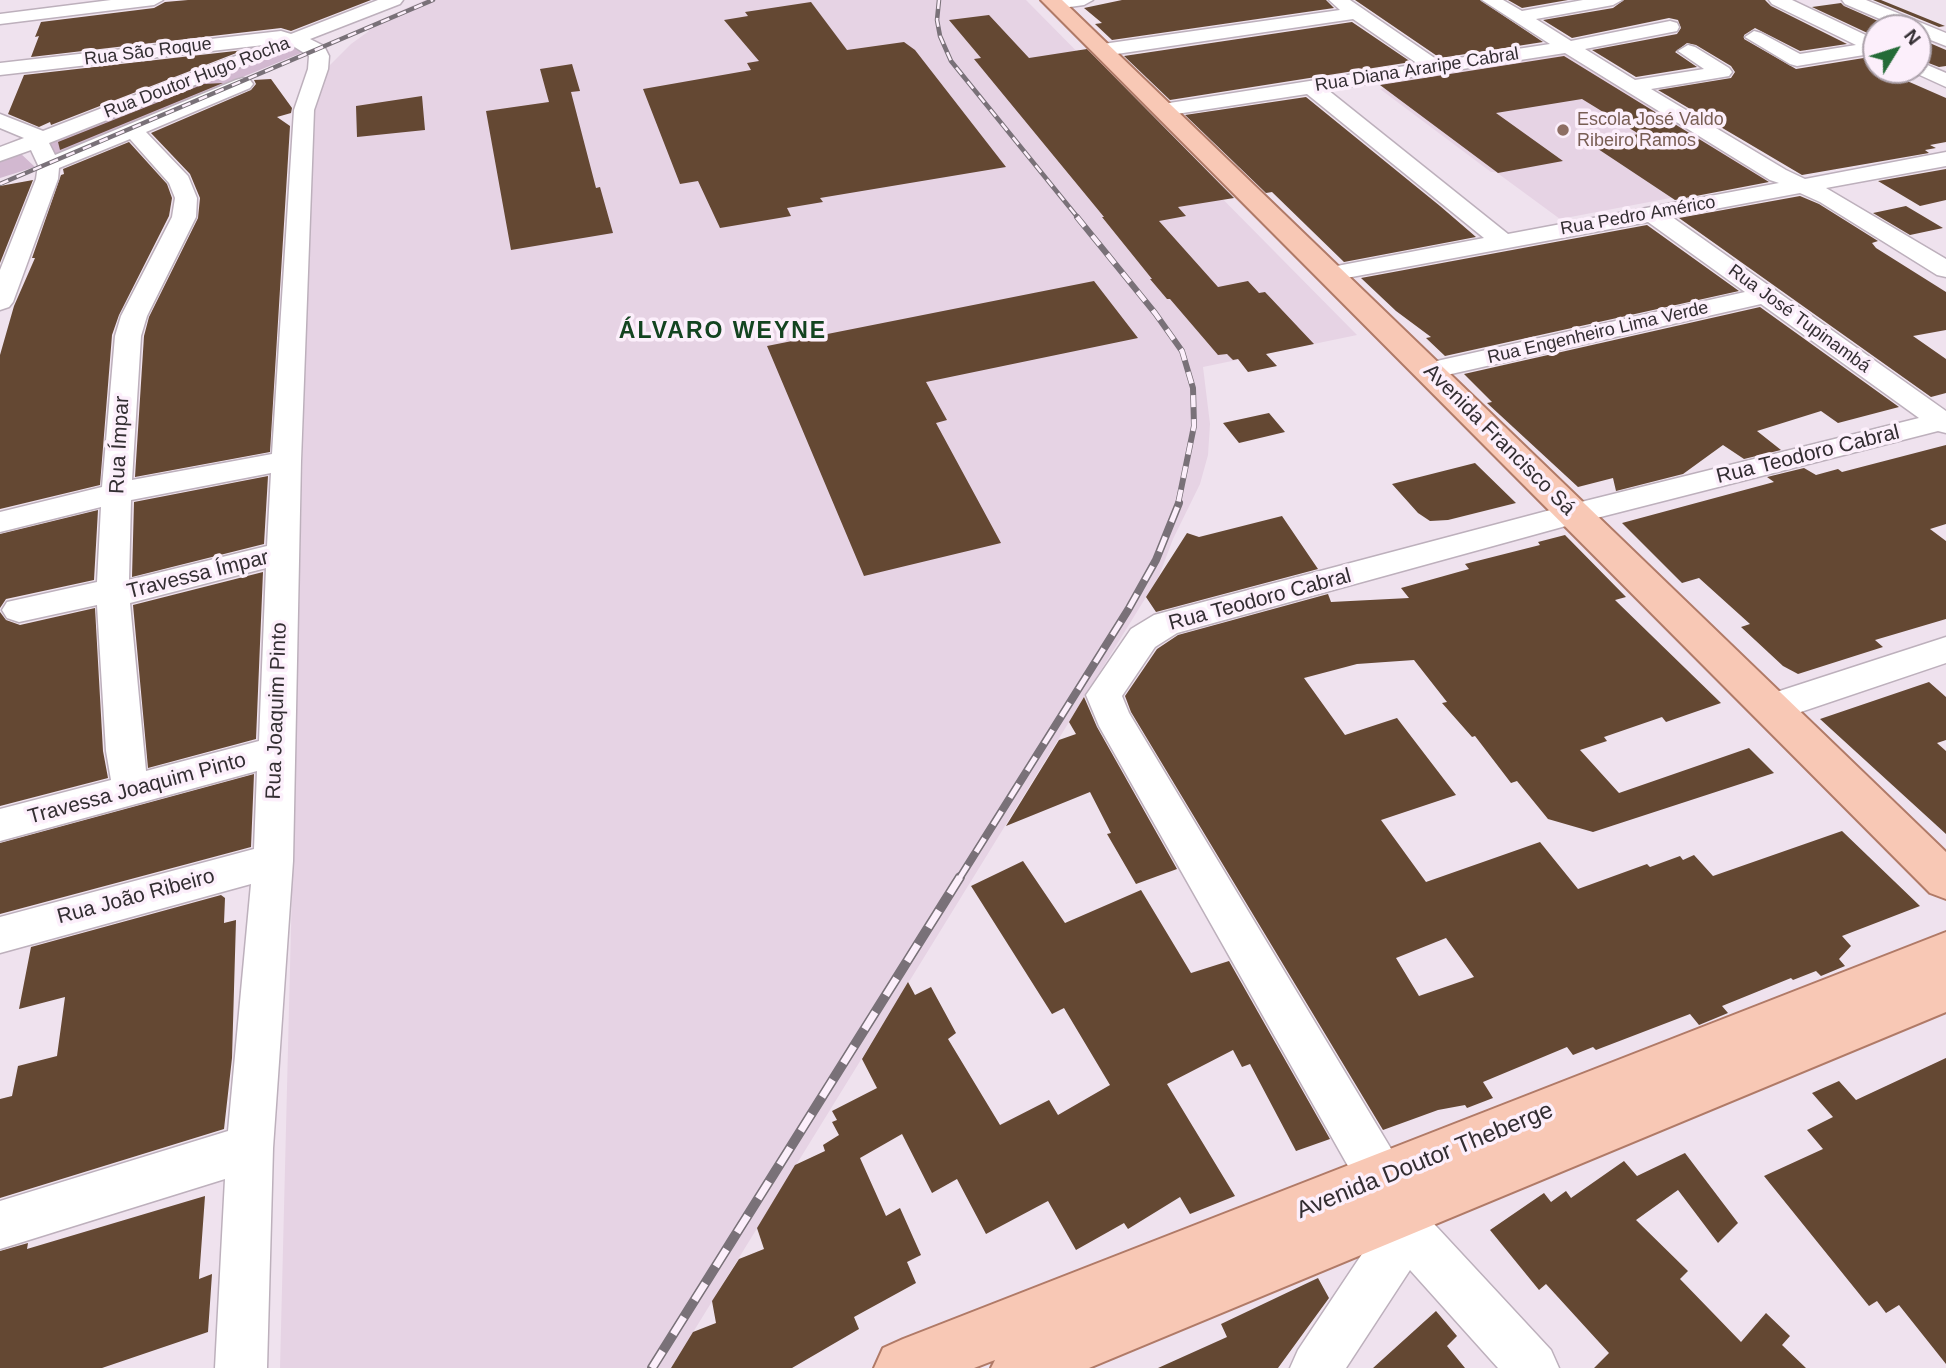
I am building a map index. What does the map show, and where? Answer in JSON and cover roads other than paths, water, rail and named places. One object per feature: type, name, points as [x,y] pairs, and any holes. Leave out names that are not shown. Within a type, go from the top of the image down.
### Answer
[{"type":"main road","name":"Avenida Francisco Sá","points":[[1053,2],[1946,880]]},
{"type":"main road","name":"Avenida Doutor Theberge","points":[[903,1368],[1394,1208],[1946,953]]},
{"type":"main road","name":"Avenida Doutor Theberge","points":[[1020,1368],[1394,1208],[1946,990]]},
{"type":"street","points":[[0,19],[27,29],[154,0]]},
{"type":"street","name":"Rua Doutor Hugo Rocha","points":[[0,155],[37,139],[306,53],[391,0]]},
{"type":"street","points":[[1053,2],[1084,0]]},
{"type":"street","points":[[1338,0],[1433,66]]},
{"type":"street","points":[[1491,0],[1778,175],[1828,197],[1946,270]]},
{"type":"street","points":[[1519,17],[1613,0]]},
{"type":"street","points":[[1851,0],[1884,14]]},
{"type":"street","points":[[1784,3],[1818,2]]},
{"type":"street","points":[[1784,3],[1862,40]]},
{"type":"street","points":[[1104,50],[1356,13]]},
{"type":"street","name":"Rua Diana Araripe Cabral","points":[[1163,110],[1568,47],[1670,27]]},
{"type":"street","points":[[5,75],[27,29]]},
{"type":"street","name":"Rua São Roque","points":[[5,75],[272,37],[288,37],[306,53]]},
{"type":"street","points":[[1754,37],[1797,60],[1862,49]]},
{"type":"street","points":[[1632,86],[1722,72],[1688,51]]},
{"type":"street","name":"Rua Joaquim Pinto","points":[[241,1368],[250,1148],[273,861],[274,752],[286,461],[304,110],[318,69],[306,53]]},
{"type":"street","points":[[49,165],[265,74]]},
{"type":"street","points":[[1311,87],[1501,240]]},
{"type":"street","points":[[0,120],[35,135],[49,165],[47,179],[0,302]]},
{"type":"street","name":"Rua Ímpar","points":[[131,790],[124,751],[113,593],[128,336],[145,291],[184,217],[186,198],[180,181],[134,131]]},
{"type":"street","name":"Rua Pedro Américo","points":[[1330,274],[1946,159]]},
{"type":"street","name":"Rua José Tupinambá","points":[[1652,214],[1945,421]]},
{"type":"street","name":"Rua Engenheiro Lima Verde","points":[[1429,371],[1767,295]]},
{"type":"street","name":"Rua Teodoro Cabral","points":[[1394,1208],[1112,716],[1104,695],[1127,659],[1143,638],[1166,624],[1573,514],[1945,421]]},
{"type":"street","points":[[0,522],[117,493],[286,461]]},
{"type":"street","name":"Travessa Ímpar","points":[[19,610],[113,593],[283,553]]},
{"type":"street","points":[[1771,708],[1946,650]]},
{"type":"street","name":"Travessa Joaquim Pinto","points":[[0,825],[274,752]]},
{"type":"street","name":"Rua João Ribeiro","points":[[0,935],[273,861]]},
{"type":"street","points":[[0,1225],[250,1148]]},
{"type":"street","points":[[1316,1368],[1394,1208],[1533,1368]]},
{"type":"railway","points":[[0,184],[433,0]]},
{"type":"railway","points":[[939,0],[937,20],[940,36],[951,61],[1079,219]]},
{"type":"railway","points":[[1077,217],[1155,313],[1182,351],[1193,388],[1194,426],[1178,504]]},
{"type":"railway","points":[[959,879],[1128,610],[1156,560],[1179,503]]},
{"type":"railway","points":[[652,1368],[960,877]]},
{"type":"place","name":"Escola José Valdo Ribeiro Ramos","points":[[1563,130]]},
{"type":"district","name":"ÁLVARO WEYNE","points":[[723,332]]}]
